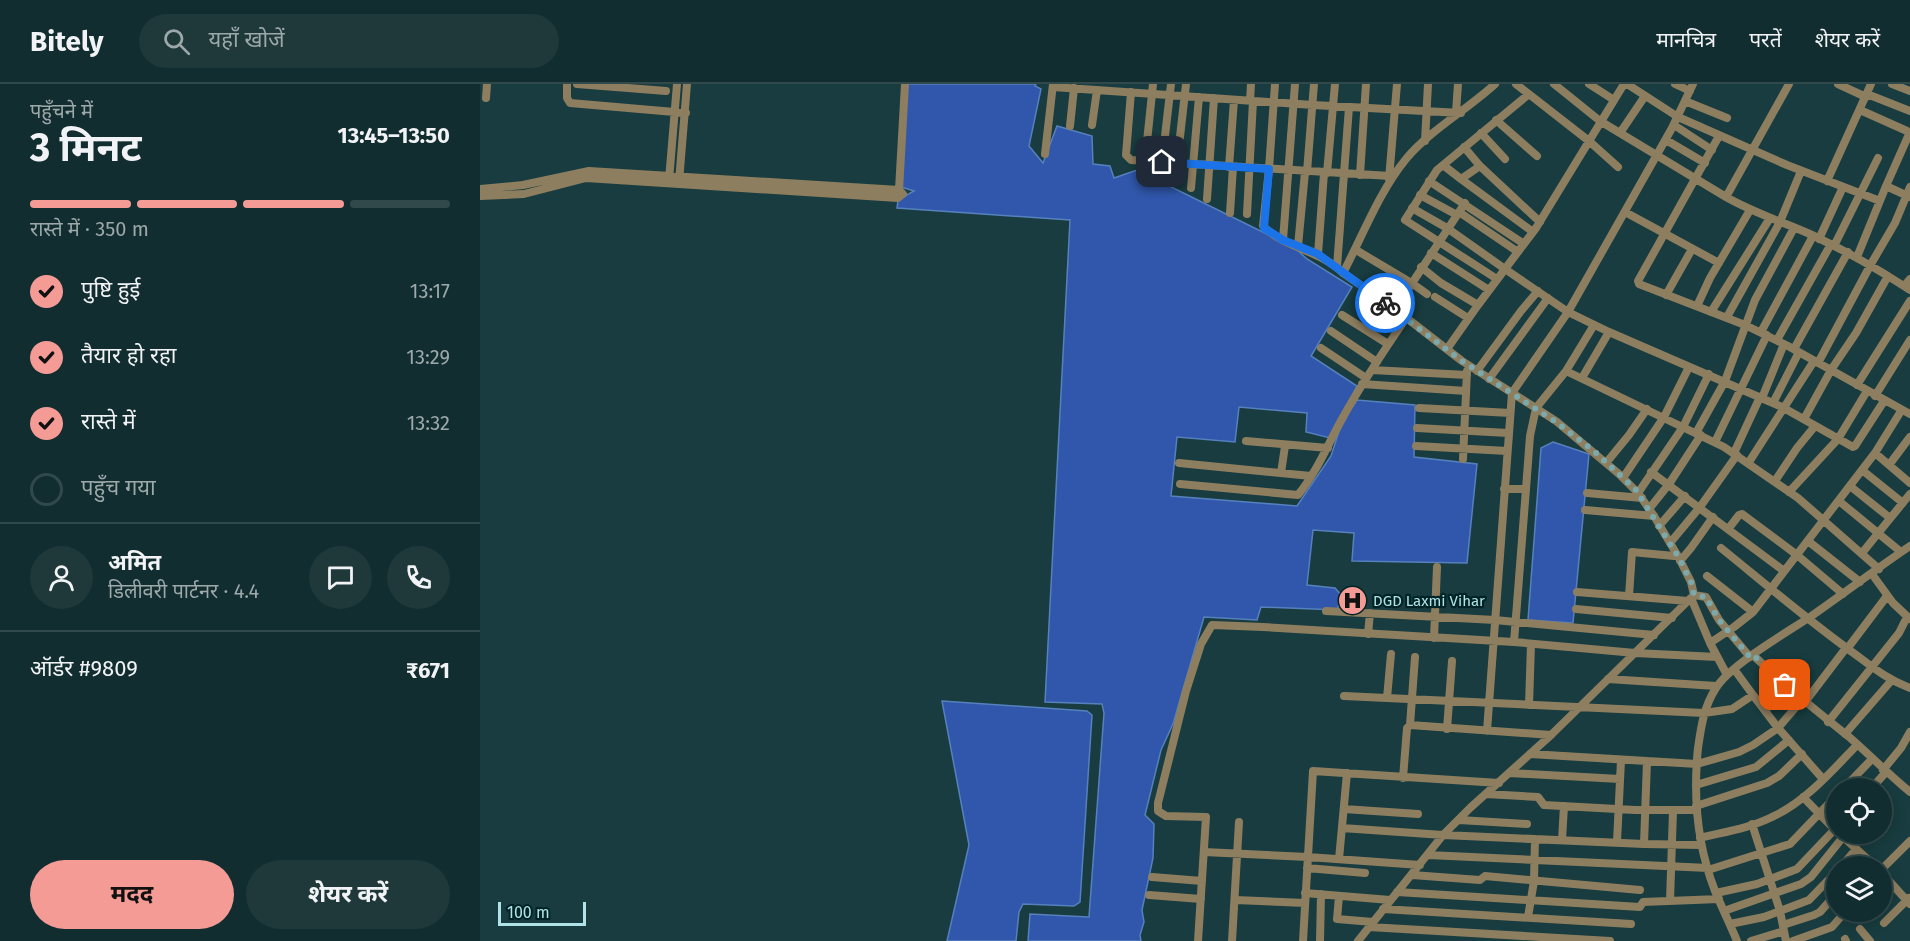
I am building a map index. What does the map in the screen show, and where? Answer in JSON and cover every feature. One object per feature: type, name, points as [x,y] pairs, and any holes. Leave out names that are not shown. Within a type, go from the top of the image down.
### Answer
[{"type":"street","points":[[486,98],[487,84]]},
{"type":"street","points":[[567,84],[567,98],[570,103],[686,113]]},
{"type":"street","points":[[577,84],[666,91]]},
{"type":"street","points":[[669,180],[677,84]]},
{"type":"street","points":[[679,180],[687,84]]},
{"type":"street","points":[[480,196],[524,194],[586,178],[679,180],[843,191],[899,190],[905,84]]},
{"type":"street","points":[[1145,161],[1153,84]]},
{"type":"street","points":[[1162,162],[1171,84]]},
{"type":"street","points":[[1177,163],[1185,84]]},
{"type":"street","points":[[1246,214],[1251,84]]},
{"type":"street","points":[[1275,84],[1263,226],[1283,240],[1318,254],[1395,309],[1467,365],[1556,422],[1623,478],[1640,495],[1691,582],[1691,598],[1717,657],[1753,695],[1778,728],[1823,779]]},
{"type":"street","points":[[1283,240],[1295,84]]},
{"type":"street","points":[[1298,246],[1314,84]]},
{"type":"street","points":[[1318,254],[1335,84]]},
{"type":"street","points":[[1360,175],[1366,84]]},
{"type":"street","points":[[1389,181],[1397,84]]},
{"type":"street","points":[[1425,141],[1428,84]]},
{"type":"street","points":[[1458,84],[1458,113]]},
{"type":"street","points":[[1516,84],[1589,141],[1618,168]]},
{"type":"street","points":[[1554,84],[1600,121],[1726,197],[1750,210],[1848,252],[1908,285]]},
{"type":"street","points":[[1589,84],[1614,100]]},
{"type":"street","points":[[1447,349],[1540,222],[1600,121],[1625,84],[1678,117],[1719,136],[1880,201]]},
{"type":"street","points":[[1487,732],[1512,393],[1568,312],[1674,126],[1691,87],[1675,84]]},
{"type":"street","points":[[1726,197],[1789,84]]},
{"type":"street","points":[[1838,84],[1910,111]]},
{"type":"street","points":[[1827,181],[1871,84]]},
{"type":"street","points":[[1892,84],[1910,91]]},
{"type":"street","points":[[1045,154],[1053,85],[1120,88],[1152,94],[1234,100],[1458,113]]},
{"type":"street","points":[[1070,126],[1075,86]]},
{"type":"street","points":[[1340,270],[1356,250],[1389,181],[1406,158],[1491,86]]},
{"type":"street","points":[[1092,125],[1100,88]]},
{"type":"street","points":[[1134,90],[1126,155],[1131,160],[1360,175],[1389,181]]},
{"type":"street","points":[[1497,279],[1405,222],[1420,195],[1443,165],[1529,94]]},
{"type":"street","points":[[1620,133],[1645,96]]},
{"type":"street","points":[[1191,188],[1199,97]]},
{"type":"street","points":[[1207,199],[1214,98]]},
{"type":"street","points":[[1230,213],[1234,100]]},
{"type":"street","points":[[1685,101],[1727,118]]},
{"type":"street","points":[[1340,270],[1349,107]]},
{"type":"street","points":[[1857,257],[1909,134],[1907,131],[1860,110]]},
{"type":"street","points":[[1496,120],[1537,156]]},
{"type":"street","points":[[1674,126],[1712,150]]},
{"type":"street","points":[[1481,133],[1505,159]]},
{"type":"street","points":[[1710,643],[1753,612],[1906,412],[1746,325],[1638,282],[1719,136]]},
{"type":"street","points":[[1666,140],[1705,163]]},
{"type":"street","points":[[1464,147],[1480,166],[1540,222]]},
{"type":"street","points":[[1670,543],[1700,507],[1735,454],[1761,397],[1780,342],[1862,194],[1878,158]]},
{"type":"street","points":[[1443,165],[1533,232]]},
{"type":"street","points":[[1461,179],[1480,166]]},
{"type":"street","points":[[480,189],[523,185],[589,171],[669,180]]},
{"type":"street","points":[[1727,317],[1780,222],[1801,171]]},
{"type":"street","points":[[1430,181],[1465,203],[1521,248]]},
{"type":"street","points":[[1749,462],[1783,407],[1816,362],[1895,223],[1909,193],[1886,186]]},
{"type":"street","points":[[1715,442],[1742,389],[1764,334],[1843,187]]},
{"type":"street","points":[[1420,195],[1521,248]]},
{"type":"street","points":[[1395,309],[1465,203]]},
{"type":"street","points":[[1412,208],[1447,228],[1568,312],[1608,332],[1783,407],[1849,446],[1855,447],[1884,401]]},
{"type":"street","points":[[1697,306],[1750,210]]},
{"type":"street","points":[[1625,212],[1719,263]]},
{"type":"street","points":[[1712,312],[1770,218]]},
{"type":"street","points":[[1651,513],[1698,434],[1725,381],[1755,300],[1794,228]]},
{"type":"street","points":[[1666,295],[1692,249]]},
{"type":"street","points":[[1356,250],[1468,318]]},
{"type":"street","points":[[1773,403],[1796,351],[1848,252]]},
{"type":"street","points":[[1431,253],[1489,290]]},
{"type":"street","points":[[1422,267],[1441,283],[1478,305]]},
{"type":"street","points":[[1804,419],[1888,276]]},
{"type":"street","points":[[1477,371],[1538,291]]},
{"type":"street","points":[[1490,379],[1548,298]]},
{"type":"street","points":[[1857,385],[1910,301]]},
{"type":"street","points":[[1342,315],[1388,344]]},
{"type":"street","points":[[1180,484],[1296,495],[1300,493],[1328,448],[1341,419],[1364,381],[1406,318]]},
{"type":"street","points":[[1514,642],[1530,436],[1536,408],[1566,371],[1594,325]]},
{"type":"street","points":[[1331,331],[1374,366],[1467,375]]},
{"type":"street","points":[[1582,378],[1608,332]]},
{"type":"street","points":[[1789,492],[1838,439],[1910,340]]},
{"type":"street","points":[[1321,348],[1364,381],[1466,391]]},
{"type":"street","points":[[1463,459],[1467,365]]},
{"type":"street","points":[[1623,478],[1664,417],[1689,367]]},
{"type":"street","points":[[1566,371],[1715,442],[1749,462],[1862,553],[1887,596],[1908,618],[1899,633],[1828,722]]},
{"type":"street","points":[[1640,495],[1651,472],[1683,427],[1709,374]]},
{"type":"street","points":[[1419,408],[1510,413]]},
{"type":"street","points":[[1606,463],[1647,409]]},
{"type":"street","points":[[1775,482],[1797,448],[1815,426]]},
{"type":"street","points":[[1417,428],[1508,433]]},
{"type":"street","points":[[1889,465],[1910,436]]},
{"type":"street","points":[[1246,441],[1328,448]]},
{"type":"street","points":[[1281,473],[1285,446]]},
{"type":"street","points":[[1416,446],[1507,451]]},
{"type":"street","points":[[1875,453],[1910,483]]},
{"type":"street","points":[[1179,463],[1311,476]]},
{"type":"street","points":[[1862,470],[1903,503]]},
{"type":"street","points":[[1651,472],[1729,528],[1784,572]]},
{"type":"street","points":[[1850,486],[1890,518]]},
{"type":"street","points":[[1504,489],[1526,489]]},
{"type":"street","points":[[1587,492],[1640,495]]},
{"type":"street","points":[[1862,553],[1910,494]]},
{"type":"street","points":[[1659,526],[1685,496]]},
{"type":"street","points":[[1839,501],[1901,552]]},
{"type":"street","points":[[1584,510],[1651,513]]},
{"type":"street","points":[[1729,528],[1738,515],[1742,514],[1797,555],[1843,594]]},
{"type":"street","points":[[1629,596],[1632,552],[1677,559],[1691,548],[1713,517]]},
{"type":"street","points":[[1808,541],[1860,582]]},
{"type":"street","points":[[1737,941],[1708,869],[1696,808],[1697,764],[1704,713],[1716,686],[1731,672],[1910,546]]},
{"type":"street","points":[[1721,548],[1872,667],[1891,681],[1910,688]]},
{"type":"street","points":[[1434,638],[1437,567]]},
{"type":"street","points":[[1707,576],[1753,612]]},
{"type":"street","points":[[1577,592],[1629,596],[1706,597],[1719,620],[1751,656],[1845,734],[1910,792]]},
{"type":"street","points":[[1530,754],[1697,764],[1739,752],[1778,728],[1847,648],[1887,596]]},
{"type":"street","points":[[1359,941],[1443,835],[1551,735],[1691,598]]},
{"type":"street","points":[[1576,609],[1672,618]]},
{"type":"street","points":[[1326,611],[1495,620],[1654,635]]},
{"type":"street","points":[[1368,634],[1370,613]]},
{"type":"street","points":[[1198,941],[1206,817],[1166,816],[1158,811],[1158,803],[1186,691],[1201,644],[1210,627],[1215,625],[1256,626],[1717,657]]},
{"type":"street","points":[[1529,705],[1531,644]]},
{"type":"street","points":[[1387,698],[1391,654]]},
{"type":"street","points":[[1403,777],[1407,728],[1410,725],[1413,700],[1415,657]]},
{"type":"street","points":[[1447,729],[1452,661]]},
{"type":"street","points":[[1608,679],[1716,686]]},
{"type":"street","points":[[1845,734],[1891,681]]},
{"type":"street","points":[[1765,710],[1788,688]]},
{"type":"street","points":[[1344,696],[1704,713],[1732,709],[1753,695]]},
{"type":"street","points":[[1410,725],[1551,735]]},
{"type":"street","points":[[1879,778],[1910,732]]},
{"type":"street","points":[[1696,785],[1756,767],[1789,740]]},
{"type":"street","points":[[1342,828],[1644,844],[1672,845],[1701,842],[1783,812],[1823,779],[1857,745]]},
{"type":"street","points":[[1486,794],[1538,797],[1543,804],[1564,806],[1673,811],[1696,808],[1767,783],[1779,776],[1802,754]]},
{"type":"street","points":[[1854,778],[1872,759]]},
{"type":"street","points":[[1617,842],[1621,760]]},
{"type":"street","points":[[1644,844],[1647,761]]},
{"type":"street","points":[[1303,941],[1312,772],[1499,783]]},
{"type":"street","points":[[1339,859],[1347,773]]},
{"type":"street","points":[[1510,773],[1620,779]]},
{"type":"street","points":[[1803,797],[1826,820]]},
{"type":"street","points":[[1562,840],[1564,806]]},
{"type":"street","points":[[1428,855],[1708,869],[1790,844],[1826,806]]},
{"type":"street","points":[[1344,809],[1418,814]]},
{"type":"street","points":[[1670,901],[1673,811]]},
{"type":"street","points":[[1459,820],[1527,824]]},
{"type":"street","points":[[1232,941],[1239,822]]},
{"type":"street","points":[[1752,824],[1780,911],[1786,941]]},
{"type":"street","points":[[1528,917],[1534,881],[1535,839]]},
{"type":"street","points":[[1892,860],[1910,841]]},
{"type":"street","points":[[1397,892],[1640,908],[1643,902],[1717,896],[1770,879],[1802,867],[1826,844]]},
{"type":"street","points":[[1724,911],[1801,884],[1810,877],[1831,844]]},
{"type":"street","points":[[1851,844],[1861,856]]},
{"type":"street","points":[[1850,856],[1857,849]]},
{"type":"street","points":[[1204,852],[1420,865]]},
{"type":"street","points":[[1307,868],[1365,873]]},
{"type":"street","points":[[1412,875],[1480,880],[1485,876],[1640,890]]},
{"type":"street","points":[[1152,878],[1203,881]]},
{"type":"street","points":[[1892,882],[1909,900],[1892,915]]},
{"type":"street","points":[[1730,924],[1764,917],[1812,899],[1826,883]]},
{"type":"street","points":[[1305,893],[1390,900]]},
{"type":"street","points":[[1320,941],[1321,894]]},
{"type":"street","points":[[1149,895],[1201,899]]},
{"type":"street","points":[[1339,896],[1337,920],[1371,925],[1610,941]]},
{"type":"street","points":[[1235,900],[1305,903]]},
{"type":"street","points":[[1751,941],[1815,915],[1826,905]]},
{"type":"street","points":[[1383,909],[1631,924]]},
{"type":"street","points":[[1793,941],[1832,927],[1836,922]]},
{"type":"street","points":[[1860,929],[1870,941]]},
{"type":"water","points":[[907,84],[1036,84],[1035,86],[1041,89],[1029,146],[1043,163],[1057,126],[1092,136],[1093,164],[1110,166],[1114,178],[1137,170],[1295,248],[1307,259],[1352,287],[1311,356],[1357,386],[1330,438],[1306,432],[1307,413],[1239,407],[1235,442],[1177,437],[1171,496],[1297,506],[1331,456],[1342,422],[1357,400],[1415,405],[1414,457],[1477,464],[1467,563],[1352,561],[1354,533],[1313,530],[1307,585],[1335,588],[1342,596],[1337,610],[1261,607],[1257,620],[1204,617],[1173,724],[1161,750],[1145,815],[1154,824],[1153,858],[1142,910],[1144,922],[1140,935],[1141,941],[1028,941],[1030,914],[1089,917],[1104,713],[1102,704],[1045,702],[1070,220],[897,208],[898,200],[914,191],[901,187]]},
{"type":"water","points":[[1553,442],[1589,454],[1573,623],[1528,620],[1541,448]]},
{"type":"water","points":[[942,701],[1087,711],[1092,715],[1080,902],[1074,906],[1023,904],[1019,912],[1016,941],[947,941],[969,845]]},
{"type":"way so far","points":[[1385,303],[1462,361],[1556,422],[1595,452],[1636,490],[1679,558],[1691,582],[1694,595],[1705,596],[1719,620],[1750,657],[1753,655],[1785,685]]},
{"type":"place","name":"DGD Laxmi Vihar","points":[[1352,601]]},
{"type":"route","points":[[1162,162],[1269,169],[1264,228],[1283,240],[1318,254],[1385,303]]}]
